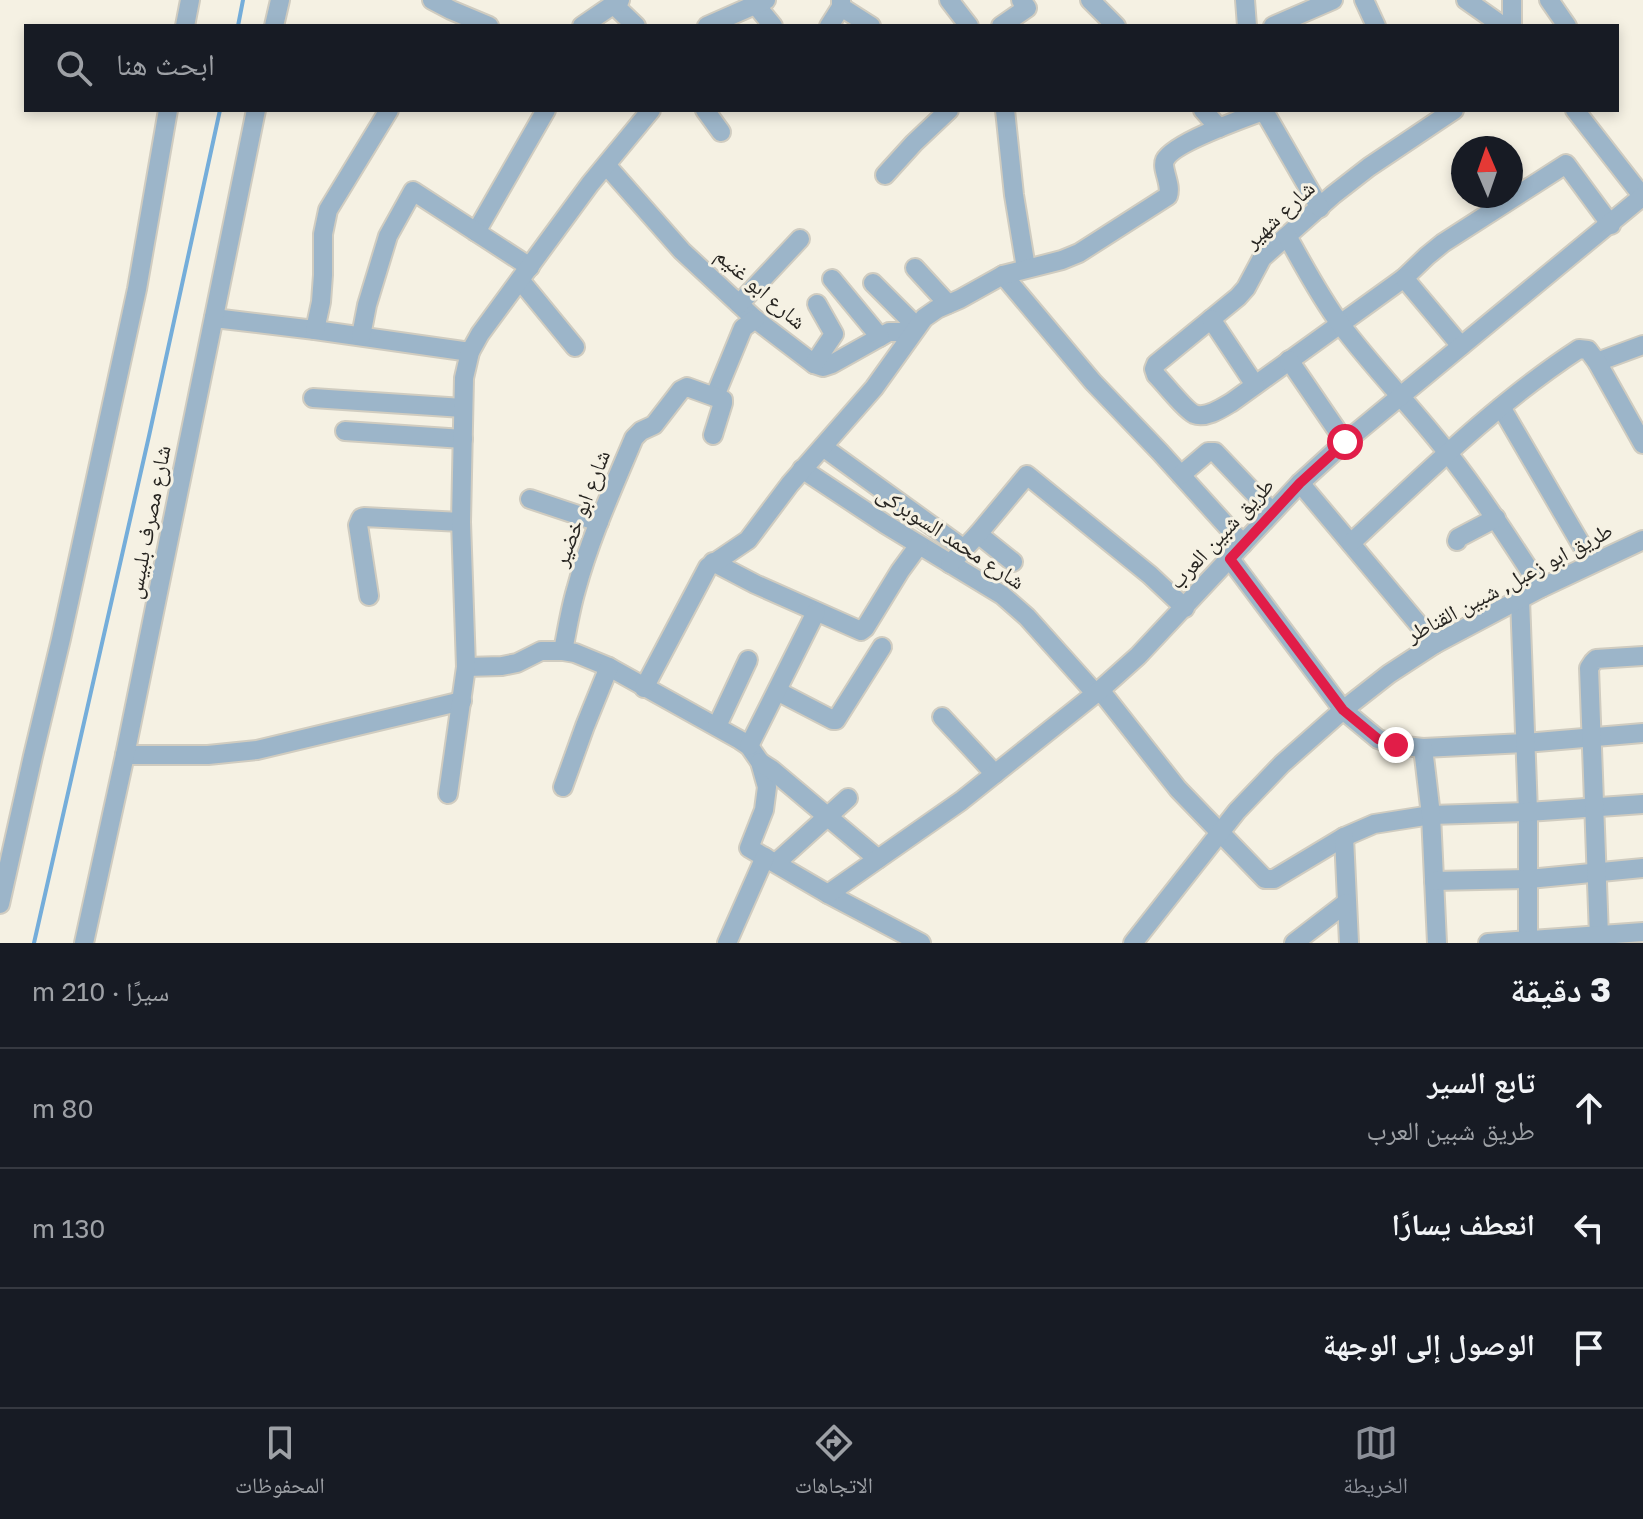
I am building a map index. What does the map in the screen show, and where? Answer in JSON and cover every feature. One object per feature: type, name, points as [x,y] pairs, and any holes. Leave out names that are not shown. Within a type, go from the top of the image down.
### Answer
[{"type":"street","points":[[185,24],[190,0]]},
{"type":"street","points":[[274,24],[280,0]]},
{"type":"street","points":[[432,0],[446,18],[478,24]]},
{"type":"street","points":[[949,0],[967,24]]},
{"type":"street","points":[[1090,0],[1114,24]]},
{"type":"street","points":[[1245,0],[1247,24]]},
{"type":"street","points":[[1278,24],[1333,0]]},
{"type":"street","points":[[1364,0],[1375,24]]},
{"type":"street","points":[[1466,0],[1500,24]]},
{"type":"street","points":[[1512,0],[1512,24]]},
{"type":"street","points":[[1549,0],[1566,24]]},
{"type":"street","points":[[585,24],[617,2],[634,24]]},
{"type":"street","points":[[712,24],[761,2],[772,24]]},
{"type":"street","points":[[830,24],[841,3],[868,24]]},
{"type":"street","points":[[1004,24],[1030,3]]},
{"type":"street","points":[[0,904],[137,289],[168,112]]},
{"type":"street","name":"شارع مصرف بلبيس","points":[[84,943],[256,112]]},
{"type":"street","points":[[315,330],[321,302],[323,234],[328,210],[388,112]]},
{"type":"street","points":[[476,232],[545,112]]},
{"type":"street","points":[[448,794],[466,667],[461,522],[464,378],[470,352],[590,184],[649,112]]},
{"type":"street","points":[[706,112],[721,132]]},
{"type":"street","points":[[885,175],[947,112]]},
{"type":"street","points":[[1005,112],[1026,268]]},
{"type":"street","points":[[1205,112],[1219,128]]},
{"type":"street","points":[[644,688],[700,579],[713,562],[748,540],[802,469],[874,388],[928,315],[1003,275],[1079,253],[1168,196],[1170,190],[1165,159],[1183,146],[1257,112],[1320,208]]},
{"type":"street","name":"شارع شهير","points":[[1255,385],[1221,408],[1196,414],[1188,410],[1154,369],[1156,364],[1242,292],[1262,258],[1287,236],[1369,167],[1451,112]]},
{"type":"street","points":[[1577,112],[1643,197]]},
{"type":"street","points":[[1211,319],[1255,385],[1404,278],[1443,243],[1566,164],[1611,225]]},
{"type":"street","name":"شارع ابو غنيم","points":[[607,166],[668,236],[739,304],[814,364]]},
{"type":"street","points":[[361,336],[388,236],[413,191],[476,232],[525,273],[575,347]]},
{"type":"street","name":"طريق شبين العرب","points":[[828,894],[936,819],[1098,692],[1185,608],[1300,483],[1345,442],[1643,197]]},
{"type":"street","points":[[1287,236],[1339,323],[1448,453],[1496,518],[1541,588]]},
{"type":"street","points":[[739,304],[800,239]]},
{"type":"street","points":[[915,268],[948,304]]},
{"type":"street","points":[[1003,275],[1093,382],[1243,544]]},
{"type":"street","points":[[1404,278],[1461,346]]},
{"type":"street","points":[[832,279],[880,337]]},
{"type":"street","points":[[873,283],[915,329]]},
{"type":"street","points":[[817,304],[834,334],[814,364],[823,367],[889,332],[915,329]]},
{"type":"street","points":[[214,318],[470,352]]},
{"type":"street","points":[[713,435],[719,399],[743,328],[755,319]]},
{"type":"street","points":[[1597,362],[1643,345]]},
{"type":"street","points":[[1351,543],[1501,407],[1579,349],[1588,350],[1597,362],[1641,435]]},
{"type":"street","points":[[1289,360],[1345,442]]},
{"type":"street","name":"شارع ابو خضير","points":[[563,651],[576,589],[632,442],[637,434],[654,425],[683,388],[719,399]]},
{"type":"street","points":[[313,398],[463,408]]},
{"type":"street","points":[[1501,407],[1592,563]]},
{"type":"street","points":[[345,431],[463,439]]},
{"type":"street","points":[[823,447],[964,549]]},
{"type":"street","points":[[1181,475],[1208,452],[1215,452],[1272,512]]},
{"type":"street","name":"شارع محمد السوبركى","points":[[802,469],[989,586],[1021,611],[1098,692],[1178,789],[1265,879],[1274,879],[1344,837]]},
{"type":"street","points":[[950,564],[1027,475],[1185,608]]},
{"type":"street","points":[[1300,483],[1435,644]]},
{"type":"street","points":[[530,499],[599,522]]},
{"type":"street","points":[[369,596],[358,525],[361,518],[461,522]]},
{"type":"street","points":[[1457,541],[1496,518]]},
{"type":"street","points":[[978,534],[1013,562]]},
{"type":"street","name":"طريق ابو زعبل, شبين القناطر","points":[[1136,942],[1246,801],[1343,710],[1389,674],[1435,644],[1541,588],[1643,540]]},
{"type":"street","points":[[713,562],[862,631],[919,545]]},
{"type":"street","points":[[1230,559],[1343,710],[1378,739],[1423,748],[1643,733]]},
{"type":"street","points":[[1520,599],[1528,812],[1528,940]]},
{"type":"street","points":[[816,612],[777,691],[754,754],[767,787],[767,799],[749,848],[921,943]]},
{"type":"street","points":[[777,691],[833,720],[837,719],[882,647]]},
{"type":"street","points":[[466,667],[511,664],[526,660],[537,652],[563,651],[609,667],[717,726],[878,859]]},
{"type":"street","points":[[1599,936],[1589,668],[1596,659],[1643,656]]},
{"type":"street","points":[[717,726],[748,660]]},
{"type":"street","points":[[563,787],[609,667]]},
{"type":"street","points":[[125,755],[208,755],[257,750],[462,701]]},
{"type":"street","points":[[942,717],[995,774]]},
{"type":"street","points":[[1423,748],[1431,815],[1437,943]]},
{"type":"street","points":[[727,943],[770,860],[848,798]]},
{"type":"street","points":[[1349,943],[1344,837],[1374,824],[1431,815],[1643,804]]},
{"type":"street","points":[[1434,881],[1529,879],[1643,868]]},
{"type":"street","points":[[1294,943],[1346,903]]},
{"type":"street","points":[[1488,943],[1643,932]]},
{"type":"waterway","points":[[238,24],[243,0]]},
{"type":"waterway","points":[[34,943],[220,112]]},
{"type":"route","points":[[1345,442],[1300,483],[1230,559],[1343,710],[1378,739],[1396,745]]}]
